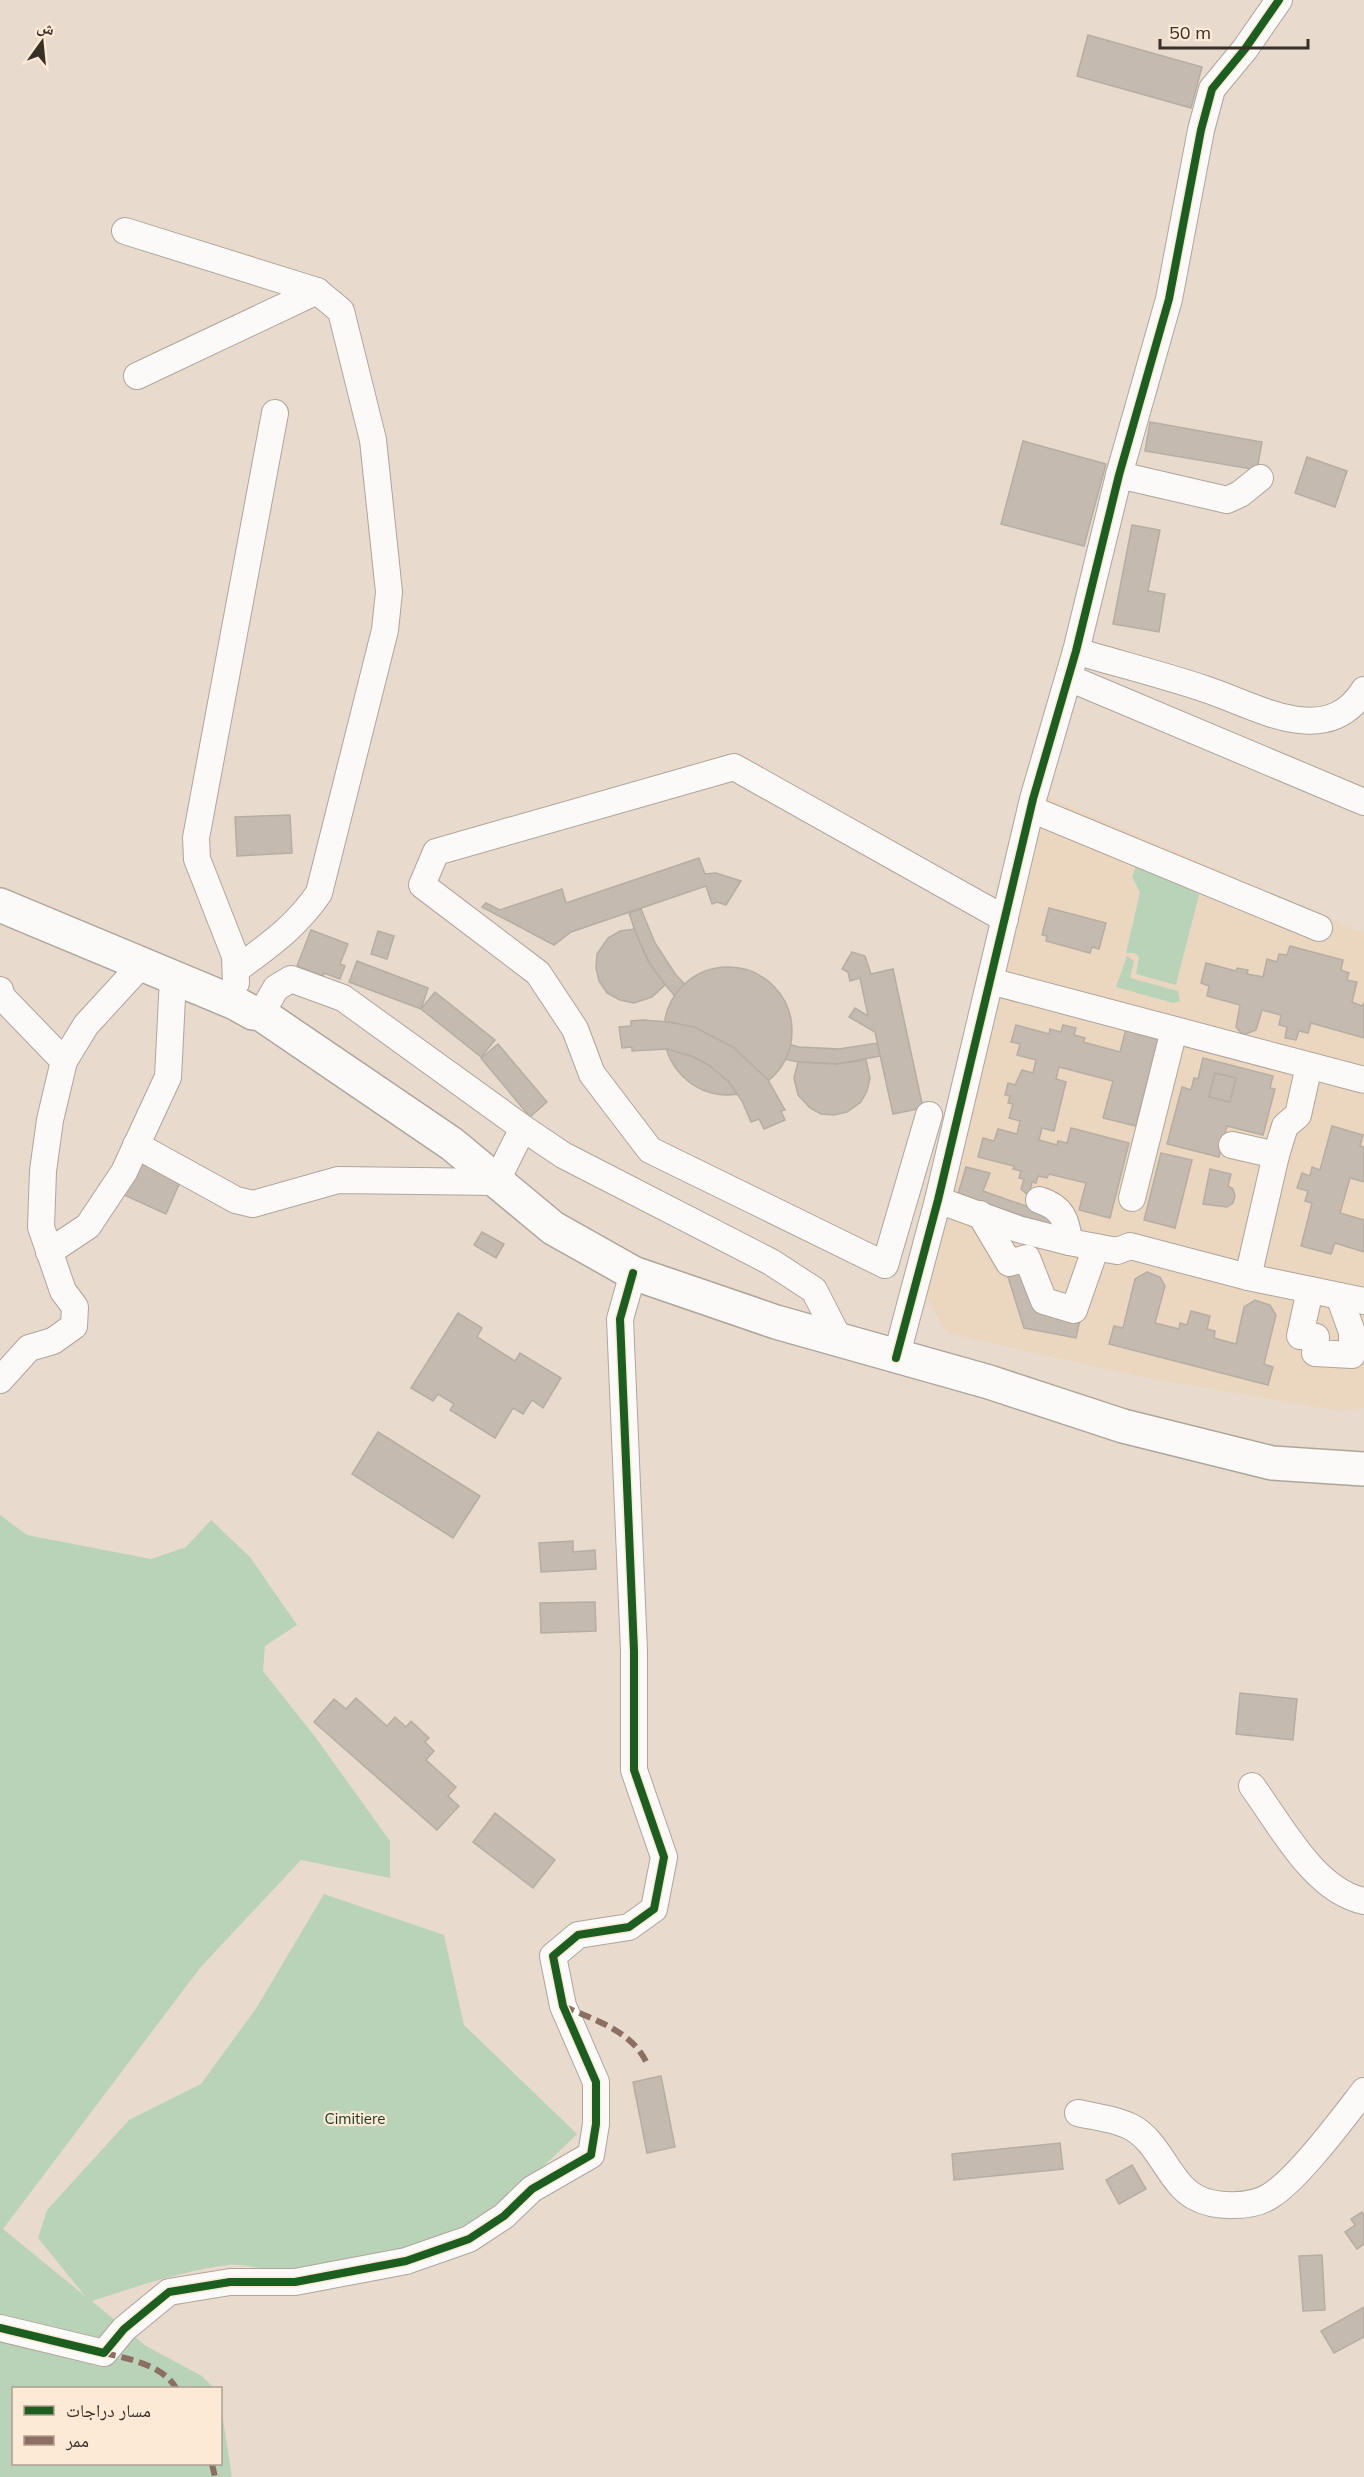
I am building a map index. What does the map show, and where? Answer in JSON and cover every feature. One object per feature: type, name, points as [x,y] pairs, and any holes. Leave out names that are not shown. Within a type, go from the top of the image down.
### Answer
[{"type":"main road","points":[[0,904],[248,1008],[418,1119],[452,1144],[553,1228],[633,1274],[691,1296],[896,1358],[988,1382],[1123,1426],[1261,1461],[1364,1468]]},
{"type":"street","points":[[896,1358],[938,1200],[1031,809],[1069,678],[1119,475],[1169,299],[1201,130],[1212,88],[1245,49],[1279,0]]},
{"type":"street","points":[[126,231],[317,291],[341,311],[373,440],[389,592],[385,630],[319,893],[305,914],[278,940],[237,969]]},
{"type":"street","points":[[137,376],[317,291]]},
{"type":"street","points":[[275,413],[196,838],[197,859],[220,924],[229,940],[248,1008],[291,978],[343,998],[563,1155],[771,1263],[814,1290],[839,1339]]},
{"type":"street","points":[[1119,475],[1227,500],[1240,494],[1260,478]]},
{"type":"street","points":[[1076,651],[1207,690],[1281,719],[1313,721],[1346,711],[1364,690]]},
{"type":"street","points":[[1069,678],[1364,802]]},
{"type":"street","points":[[929,1115],[885,1265],[650,1150],[592,1074],[574,1029],[538,973],[422,885],[436,852],[734,767],[1005,919]]},
{"type":"street","points":[[1031,809],[1319,928]]},
{"type":"street","points":[[0,1380],[29,1348],[53,1341],[74,1326],[75,1307],[63,1291],[41,1227],[43,1171],[50,1120],[64,1061],[86,1025],[142,964]]},
{"type":"street","points":[[49,1251],[88,1226],[124,1172],[168,1077],[173,978]]},
{"type":"street","points":[[990,981],[1364,1080]]},
{"type":"street","points":[[0,990],[2,997],[64,1061]]},
{"type":"street","points":[[1132,1198],[1174,1030]]},
{"type":"street","points":[[1250,1271],[1276,1155],[1285,1126],[1298,1115],[1310,1066]]},
{"type":"street","points":[[136,1145],[236,1200],[254,1204],[338,1180],[496,1182],[523,1128]]},
{"type":"street","points":[[1233,1145],[1276,1155]]},
{"type":"street","points":[[938,1200],[1018,1228],[1069,1242],[1117,1251],[1130,1246],[1250,1271],[1310,1290],[1364,1301]]},
{"type":"street","points":[[1040,1200],[1054,1204],[1060,1212],[1068,1229],[1069,1242]]},
{"type":"street","points":[[980,1214],[1009,1263],[1027,1258],[1044,1301],[1074,1310],[1096,1247]]},
{"type":"street","points":[[0,2328],[104,2353],[124,2329],[169,2292],[230,2282],[295,2282],[406,2261],[469,2239],[504,2216],[532,2189],[591,2155],[596,2124],[596,2082],[563,2006],[553,1956],[578,1935],[629,1928],[654,1909],[664,1857],[634,1770],[634,1651],[620,1319],[633,1274]]},
{"type":"street","points":[[1310,1290],[1300,1336],[1316,1337],[1315,1353],[1352,1355],[1352,1332],[1339,1296]]},
{"type":"street","points":[[1252,1786],[1318,1875],[1336,1891],[1364,1901]]},
{"type":"street","points":[[1078,2113],[1130,2126],[1137,2131],[1194,2197],[1214,2203],[1253,2204],[1271,2196],[1295,2173],[1364,2091]]},
{"type":"shaded area","points":[[1047,796],[1364,933],[1364,1408],[1340,1411],[1143,1377],[946,1333],[925,1293]]},
{"type":"green space","points":[[1136,866],[1200,891],[1176,985],[1136,974],[1139,957],[1135,953],[1126,953],[1140,892],[1132,877]]},
{"type":"green space","points":[[1127,956],[1134,961],[1130,978],[1178,991],[1180,1001],[1173,1003],[1116,987]]},
{"type":"green space","name":"Cimitiere","points":[[0,1515],[27,1535],[151,1559],[186,1547],[211,1520],[250,1557],[297,1625],[265,1646],[263,1671],[316,1738],[390,1841],[390,1878],[301,1860],[200,1968],[3,2229],[85,2296],[38,2238],[47,2210],[129,2120],[201,2084],[257,2007],[324,1894],[444,1935],[464,2025],[577,2134],[493,2207],[445,2236],[394,2257],[359,2265],[295,2273],[228,2265],[176,2275],[92,2301],[146,2346],[202,2376],[213,2387],[12,2387],[12,2465],[222,2465],[222,2412],[232,2477],[0,2477]]},
{"type":"building","points":[[1088,35],[1202,67],[1191,108],[1077,76]]},
{"type":"building","points":[[1150,422],[1262,442],[1257,470],[1145,451]]},
{"type":"building","points":[[1023,441],[1106,464],[1084,546],[1001,524]]},
{"type":"building","points":[[1307,457],[1347,471],[1335,507],[1295,493]]},
{"type":"building","points":[[1132,525],[1160,530],[1148,591],[1165,594],[1159,632],[1113,624]]},
{"type":"building","points":[[290,815],[292,853],[237,856],[235,817]]},
{"type":"building","points":[[699,858],[705,874],[716,873],[741,881],[726,905],[717,902],[712,904],[706,886],[571,932],[554,945],[482,907],[486,903],[500,910],[562,889],[566,903]]},
{"type":"building","points":[[1049,908],[1106,923],[1099,949],[1092,947],[1090,953],[1046,941],[1047,936],[1042,935]]},
{"type":"building","points":[[641,909],[655,943],[676,975],[700,1000],[732,1023],[768,1039],[799,1047],[839,1049],[877,1043],[881,1056],[837,1064],[798,1062],[762,1054],[724,1037],[683,1006],[654,971],[638,940],[629,913]]},
{"type":"building","points":[[634,929],[648,961],[665,985],[652,997],[634,1003],[620,1000],[607,993],[599,981],[596,968],[597,954],[608,938],[620,931]]},
{"type":"building","points":[[311,930],[348,944],[340,964],[345,966],[340,979],[324,973],[323,976],[297,966]]},
{"type":"building","points":[[378,931],[394,936],[387,959],[371,954]]},
{"type":"building","points":[[1290,946],[1343,960],[1341,970],[1349,973],[1347,980],[1357,982],[1352,1002],[1362,1006],[1364,1003],[1364,1038],[1311,1023],[1308,1033],[1299,1031],[1296,1040],[1285,1038],[1287,1027],[1279,1025],[1281,1015],[1262,1010],[1256,1030],[1243,1035],[1236,1027],[1240,1005],[1207,996],[1209,986],[1201,983],[1206,963],[1236,971],[1237,968],[1248,970],[1247,974],[1263,977],[1267,959],[1277,962],[1279,954],[1287,955]]},
{"type":"building","points":[[852,952],[865,956],[871,974],[893,969],[923,1108],[893,1114],[875,1032],[849,1017],[855,1008],[868,1016],[860,978],[850,981],[848,972],[842,969]]},
{"type":"building","points":[[357,961],[428,988],[421,1009],[349,982]]},
{"type":"building","points":[[728,967],[752,972],[773,986],[787,1007],[792,1031],[787,1055],[773,1076],[752,1090],[728,1095],[704,1090],[683,1076],[669,1055],[664,1031],[669,1007],[683,986],[704,972]]},
{"type":"building","points":[[435,992],[495,1040],[481,1057],[421,1009]]},
{"type":"building","points":[[643,1020],[694,1027],[733,1047],[768,1080],[785,1110],[781,1111],[785,1120],[764,1129],[759,1119],[751,1122],[742,1101],[729,1082],[710,1066],[694,1057],[667,1049],[632,1051],[632,1047],[622,1048],[619,1027],[631,1026],[631,1021]]},
{"type":"building","points":[[1016,1025],[1049,1034],[1050,1029],[1061,1032],[1063,1025],[1076,1028],[1074,1035],[1085,1038],[1083,1042],[1120,1052],[1126,1029],[1159,1037],[1136,1126],[1103,1118],[1113,1081],[1059,1067],[1056,1079],[1066,1082],[1054,1131],[1042,1128],[1039,1140],[1057,1145],[1058,1141],[1067,1143],[1071,1128],[1129,1143],[1110,1218],[1079,1210],[1086,1183],[1049,1174],[1047,1178],[1038,1176],[1036,1183],[1032,1182],[1029,1196],[1021,1189],[1024,1179],[1019,1178],[1021,1171],[1013,1169],[1014,1166],[978,1157],[983,1138],[994,1141],[998,1129],[1017,1134],[1020,1121],[1009,1118],[1013,1104],[1008,1103],[1010,1096],[1005,1095],[1008,1083],[1015,1085],[1022,1070],[1033,1073],[1036,1060],[1017,1055],[1020,1044],[1011,1042]]},
{"type":"building","points":[[498,1044],[547,1102],[530,1117],[481,1058]]},
{"type":"building","points":[[1203,1058],[1273,1076],[1270,1088],[1275,1089],[1263,1135],[1227,1126],[1219,1157],[1167,1144],[1182,1087],[1191,1090],[1194,1078],[1198,1079]]},
{"type":"building","points":[[866,1060],[870,1078],[867,1091],[861,1102],[847,1112],[834,1115],[821,1114],[810,1108],[798,1095],[794,1078],[798,1062],[837,1064]]},
{"type":"building","points":[[1215,1073],[1236,1078],[1230,1102],[1209,1097]]},
{"type":"building","points":[[1332,1126],[1363,1135],[1360,1146],[1364,1147],[1364,1182],[1350,1178],[1340,1213],[1364,1220],[1364,1252],[1335,1243],[1331,1254],[1301,1246],[1312,1203],[1305,1201],[1308,1191],[1297,1188],[1302,1173],[1310,1176],[1312,1167],[1320,1170]]},
{"type":"building","points":[[1161,1153],[1192,1160],[1175,1228],[1144,1220]]},
{"type":"building","points":[[140,1161],[181,1180],[166,1214],[124,1195]]},
{"type":"building","points":[[966,1167],[990,1173],[983,1191],[1049,1214],[1055,1227],[958,1194]]},
{"type":"building","points":[[1210,1169],[1231,1174],[1228,1186],[1233,1189],[1235,1196],[1233,1203],[1227,1207],[1203,1204]]},
{"type":"building","points":[[482,1232],[504,1244],[496,1258],[474,1245]]},
{"type":"building","points":[[1023,1271],[1038,1312],[1080,1320],[1076,1338],[1024,1328],[1008,1277]]},
{"type":"building","points":[[1147,1272],[1160,1277],[1165,1286],[1155,1323],[1179,1329],[1180,1323],[1187,1325],[1191,1311],[1210,1316],[1207,1329],[1215,1331],[1214,1338],[1236,1344],[1244,1307],[1255,1300],[1270,1305],[1276,1315],[1264,1364],[1273,1367],[1268,1385],[1109,1344],[1114,1326],[1123,1328],[1135,1279]]},
{"type":"building","points":[[458,1313],[482,1328],[477,1337],[515,1361],[520,1353],[561,1378],[543,1408],[532,1400],[523,1414],[513,1408],[495,1438],[450,1410],[454,1404],[438,1394],[433,1401],[411,1388]]},
{"type":"building","points":[[378,1432],[480,1496],[453,1538],[352,1474]]},
{"type":"building","points":[[573,1541],[573,1552],[595,1550],[596,1569],[541,1572],[539,1543]]},
{"type":"building","points":[[595,1602],[596,1631],[541,1633],[540,1603]]},
{"type":"building","points":[[1240,1693],[1297,1699],[1293,1740],[1236,1734]]},
{"type":"building","points":[[356,1698],[387,1726],[395,1717],[406,1727],[411,1721],[429,1738],[425,1742],[434,1751],[426,1760],[456,1787],[448,1796],[459,1806],[437,1830],[314,1722],[334,1699],[346,1709]]},
{"type":"building","points":[[495,1813],[555,1860],[533,1888],[473,1842]]},
{"type":"building","points":[[661,2076],[675,2147],[647,2153],[633,2082]]},
{"type":"building","points":[[1060,2143],[1063,2169],[954,2180],[952,2154]]},
{"type":"building","points":[[1132,2165],[1146,2189],[1119,2204],[1106,2180]]},
{"type":"building","points":[[1362,2212],[1364,2215],[1364,2244],[1357,2249],[1345,2232],[1355,2225],[1351,2219]]},
{"type":"building","points":[[1322,2255],[1325,2310],[1303,2311],[1299,2256]]},
{"type":"building","points":[[1364,2307],[1364,2337],[1334,2353],[1321,2331]]},
{"type":"marked path","points":[[563,2006],[623,2035],[642,2054],[648,2066]]},
{"type":"marked path","points":[[104,2353],[154,2368],[175,2387]]},
{"type":"marked path","points":[[212,2465],[215,2477]]},
{"type":"cycle path","points":[[896,1358],[938,1200],[1033,799],[1076,651],[1119,475],[1169,299],[1201,130],[1212,89],[1245,49],[1279,0]]},
{"type":"cycle path","points":[[0,2328],[104,2353],[124,2329],[169,2292],[230,2282],[295,2282],[406,2261],[469,2239],[504,2216],[532,2189],[591,2155],[596,2124],[596,2082],[563,2006],[553,1956],[578,1935],[629,1927],[654,1909],[664,1857],[634,1770],[634,1651],[620,1319],[633,1273]]}]
